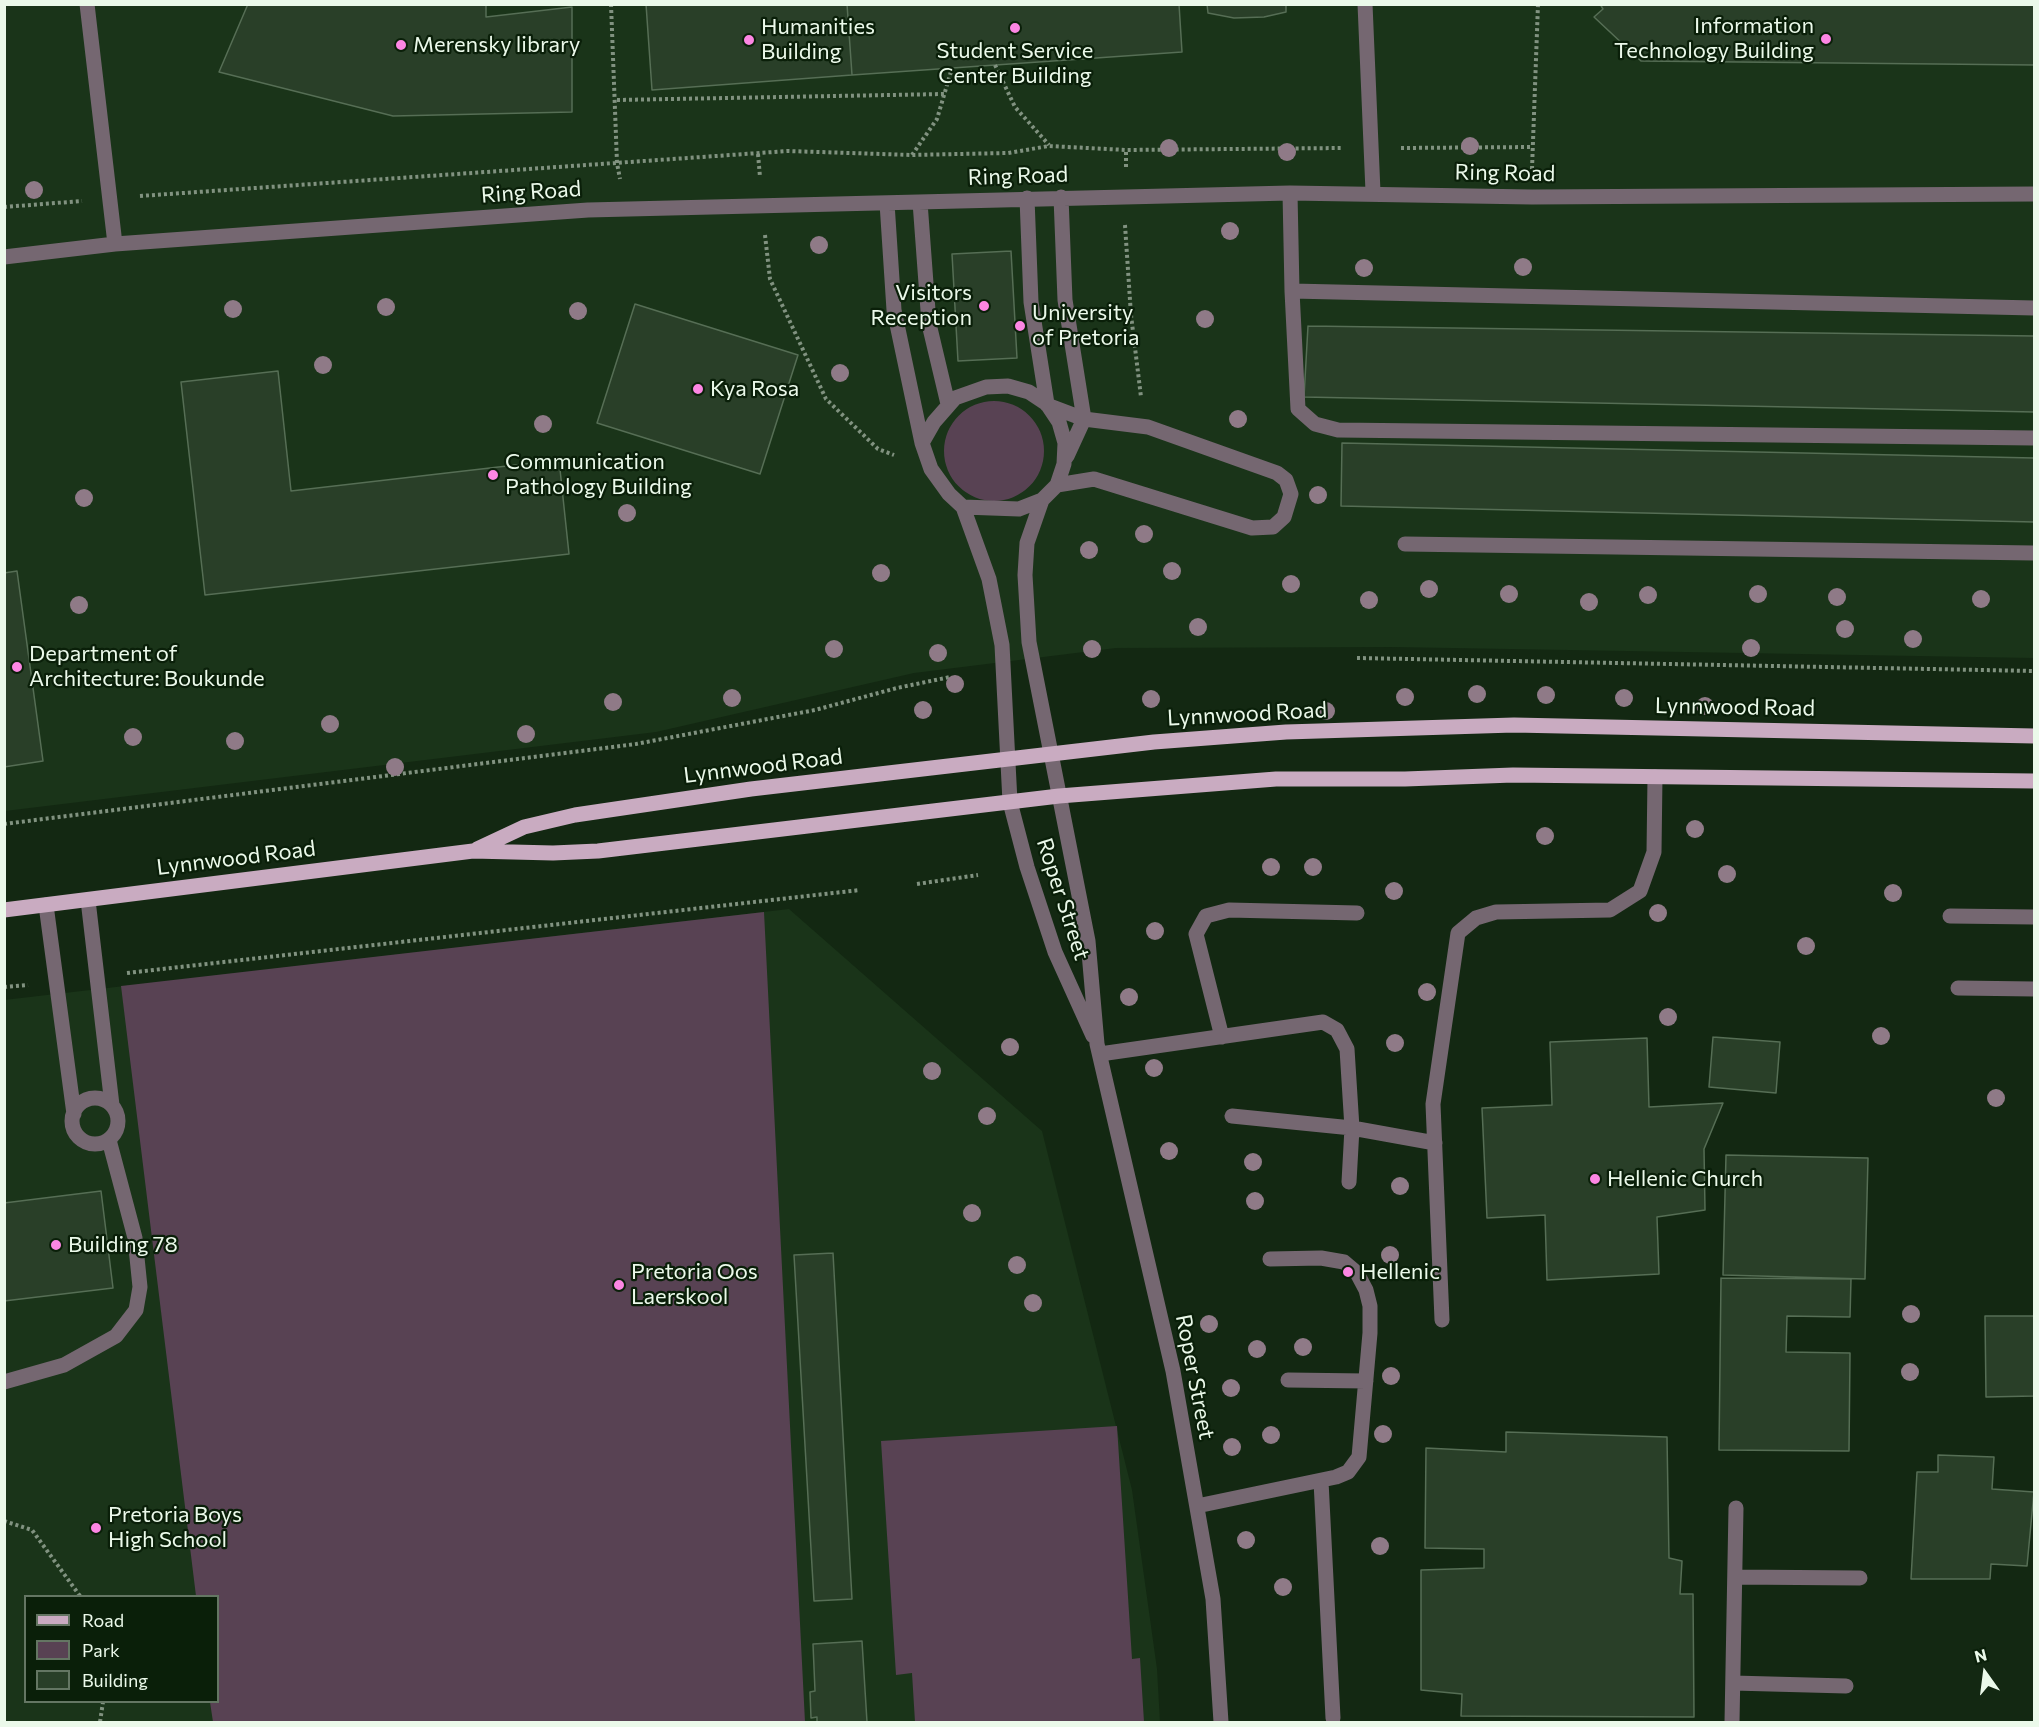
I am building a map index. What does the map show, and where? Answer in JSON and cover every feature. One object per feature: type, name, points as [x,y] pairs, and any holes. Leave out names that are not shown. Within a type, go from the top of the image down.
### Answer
[{"type":"main road","name":"Lynnwood Road","points":[[474,851],[524,827],[575,815],[751,789],[1154,742],[1286,732],[1514,725],[2034,736]]},
{"type":"main road","name":"Lynnwood Road","points":[[4,910],[474,851],[553,853],[598,851],[777,827],[1059,796],[1276,778],[1406,779],[1513,775],[2034,782]]},
{"type":"street","points":[[87,4],[115,244]]},
{"type":"street","points":[[1365,4],[1373,192]]},
{"type":"street","name":"Ring Road","points":[[4,257],[115,244],[626,209],[1061,197],[1373,192],[1532,197],[2034,194]]},
{"type":"street","points":[[1290,193],[1298,409],[1315,424],[1338,430],[2034,438]]},
{"type":"street","points":[[887,203],[894,310],[922,443],[931,469],[949,494],[963,507],[1019,509],[1042,501],[1057,485],[1084,418],[1065,300],[1061,197]]},
{"type":"street","points":[[1027,198],[1031,303],[1047,405],[1059,422],[1065,443],[1064,464]]},
{"type":"street","points":[[920,202],[929,324],[948,404]]},
{"type":"street","points":[[1292,291],[2034,308]]},
{"type":"street","points":[[922,443],[948,404],[965,393],[986,387],[1008,386],[1029,392],[1047,405],[1084,418],[1148,427],[1277,473],[1290,487],[1291,494],[1284,517],[1272,527],[1252,528],[1094,479],[1057,485]]},
{"type":"street","name":"Roper Street","points":[[1042,501],[1028,543],[1025,601],[1035,673],[1088,941],[1099,1049],[1173,1371],[1197,1506],[1213,1599],[1221,1722]]},
{"type":"street","name":"Roper Street","points":[[963,507],[989,579],[1002,645],[1006,761],[1010,802],[1027,867],[1055,952],[1099,1049]]},
{"type":"street","points":[[1405,544],[2034,553]]},
{"type":"street","points":[[1442,1320],[1434,1104],[1458,933],[1476,918],[1496,912],[1610,910],[1640,891],[1654,852],[1655,777]]},
{"type":"street","points":[[46,905],[74,1114],[73,1125],[77,1135],[86,1142],[98,1144],[109,1140],[117,1130],[118,1116],[112,1105],[88,900]]},
{"type":"street","points":[[1222,1037],[1196,934],[1206,916],[1229,910],[1357,913]]},
{"type":"street","points":[[1950,916],[2034,917]]},
{"type":"street","points":[[1958,988],[2034,989]]},
{"type":"street","points":[[1099,1049],[1222,1037],[1323,1022],[1337,1030],[1347,1049],[1352,1128],[1349,1182]]},
{"type":"street","points":[[74,1114],[78,1106],[86,1100],[100,1098],[112,1105]]},
{"type":"street","points":[[1232,1116],[1352,1128],[1435,1143]]},
{"type":"street","points":[[4,1382],[64,1365],[116,1336],[136,1310],[140,1287],[135,1238],[109,1140]]},
{"type":"street","points":[[1197,1506],[1321,1481],[1348,1472],[1359,1457],[1370,1306],[1357,1273],[1344,1262],[1321,1258],[1270,1259]]},
{"type":"street","points":[[1288,1380],[1366,1381]]},
{"type":"street","points":[[1321,1481],[1333,1718]]},
{"type":"street","points":[[1732,1722],[1736,1508]]},
{"type":"street","points":[[1735,1577],[1860,1578]]},
{"type":"street","points":[[1733,1683],[1846,1686]]},
{"type":"path","points":[[611,4],[617,100],[617,163],[626,209]]},
{"type":"path","points":[[1532,197],[1538,4]]},
{"type":"path","points":[[995,65],[1015,107],[1049,146]]},
{"type":"path","points":[[912,155],[937,119],[952,68]]},
{"type":"path","points":[[617,100],[945,94]]},
{"type":"path","points":[[4,207],[788,151],[912,155],[1008,153],[1049,146],[1126,150],[1532,147]]},
{"type":"path","points":[[1126,150],[1126,250],[1131,315],[1137,377],[1148,427]]},
{"type":"path","points":[[758,154],[770,279],[826,399],[878,449],[931,469]]},
{"type":"path","points":[[1358,658],[2034,671]]},
{"type":"path","points":[[4,824],[636,744],[815,710],[897,688],[950,677]]},
{"type":"path","points":[[916,884],[978,875]]},
{"type":"path","points":[[98,976],[860,890]]},
{"type":"path","points":[[4,987],[55,981]]},
{"type":"path","points":[[4,1521],[32,1530],[79,1595]]},
{"type":"path","points":[[100,1722],[103,1703]]},
{"type":"shaded area","name":"University of Pretoria","points":[[4,5],[2034,5],[2034,658],[1393,647],[1116,648],[914,673],[656,732],[5,811]]},
{"type":"shaded area","name":"Pretoria Oos Laerskool","points":[[789,909],[1042,1131],[1132,1490],[1157,1669],[1160,1722],[5,1722],[4,1000]]},
{"type":"green space","points":[[994,401],[1013,405],[1030,415],[1040,432],[1044,451],[1040,470],[1030,487],[1013,497],[994,501],[975,497],[958,487],[948,470],[944,451],[948,432],[958,415],[975,405]]},
{"type":"green space","name":"Pretoria Oos Laerskool","points":[[764,912],[805,1722],[213,1722],[210,1703],[219,1703],[219,1595],[196,1595],[121,986]]},
{"type":"green space","points":[[1117,1426],[1132,1659],[1140,1658],[1144,1722],[915,1722],[912,1673],[896,1675],[881,1441]]},
{"type":"building","name":"Merensky library","points":[[248,4],[486,4],[486,17],[572,7],[572,112],[393,116],[219,72]]},
{"type":"building","name":"Humanities Building","points":[[646,4],[847,4],[852,75],[652,90]]},
{"type":"building","name":"Student Service Center Building","points":[[847,4],[1179,4],[1182,52],[852,75]]},
{"type":"building","points":[[1207,4],[1286,4],[1286,12],[1264,17],[1234,18],[1208,13]]},
{"type":"building","name":"Information Technology Building","points":[[1600,4],[2034,4],[2034,65],[1641,61],[1594,17],[1603,9]]},
{"type":"building","name":"Visitors Reception","points":[[1011,251],[1017,358],[958,361],[952,254]]},
{"type":"building","name":"Kya Rosa","points":[[635,304],[798,355],[760,474],[597,423]]},
{"type":"building","points":[[1308,326],[2034,336],[2034,412],[1304,397]]},
{"type":"building","name":"Communication Pathology Building","points":[[278,371],[291,491],[559,460],[569,554],[205,595],[181,382]]},
{"type":"building","points":[[1342,443],[2034,458],[2034,522],[1341,506]]},
{"type":"building","name":"Department of Architecture: Boukunde","points":[[17,571],[43,761],[4,767],[4,573]]},
{"type":"building","points":[[1713,1037],[1780,1042],[1776,1093],[1709,1087]]},
{"type":"building","name":"Hellenic Church","points":[[1647,1038],[1649,1107],[1723,1103],[1704,1149],[1705,1210],[1657,1217],[1659,1274],[1547,1280],[1545,1215],[1487,1218],[1482,1108],[1552,1105],[1550,1042]]},
{"type":"building","points":[[1726,1155],[1868,1158],[1865,1279],[1723,1275]]},
{"type":"building","name":"Building 78","points":[[101,1191],[113,1288],[4,1301],[4,1203]]},
{"type":"building","points":[[833,1253],[852,1599],[814,1601],[794,1255]]},
{"type":"building","points":[[1721,1278],[1851,1279],[1850,1317],[1787,1316],[1786,1352],[1850,1353],[1849,1451],[1719,1450]]},
{"type":"building","points":[[1985,1316],[2034,1316],[2034,1396],[1986,1397]]},
{"type":"building","points":[[1506,1432],[1667,1437],[1669,1558],[1682,1561],[1680,1594],[1693,1594],[1694,1717],[1461,1716],[1462,1694],[1421,1690],[1421,1570],[1484,1568],[1484,1549],[1425,1548],[1426,1448],[1506,1452]]},
{"type":"building","points":[[1938,1455],[1994,1457],[1992,1489],[2034,1492],[2027,1566],[1991,1564],[1990,1579],[1911,1579],[1917,1472],[1938,1472]]},
{"type":"building","points":[[862,1641],[867,1722],[817,1722],[817,1717],[811,1718],[810,1692],[815,1691],[813,1644]]},
{"type":"place","name":"Student Service Center Building","points":[[1015,28]]},
{"type":"place","name":"Information Technology Building","points":[[1826,39]]},
{"type":"place","name":"Humanities Building","points":[[749,40]]},
{"type":"place","name":"Merensky library","points":[[401,45]]},
{"type":"place","name":"Visitors Reception","points":[[984,306]]},
{"type":"place","name":"University of Pretoria","points":[[1020,326]]},
{"type":"place","name":"Kya Rosa","points":[[698,389]]},
{"type":"place","name":"Communication Pathology Building","points":[[493,475]]},
{"type":"place","name":"Department of Architecture: Boukunde","points":[[17,667]]},
{"type":"place","name":"Hellenic Church","points":[[1595,1179]]},
{"type":"place","name":"Building 78","points":[[56,1245]]},
{"type":"place","name":"Hellenic","points":[[1348,1272]]},
{"type":"place","name":"Pretoria Oos Laerskool","points":[[619,1285]]},
{"type":"place","name":"Pretoria Boys High School","points":[[96,1528]]}]
